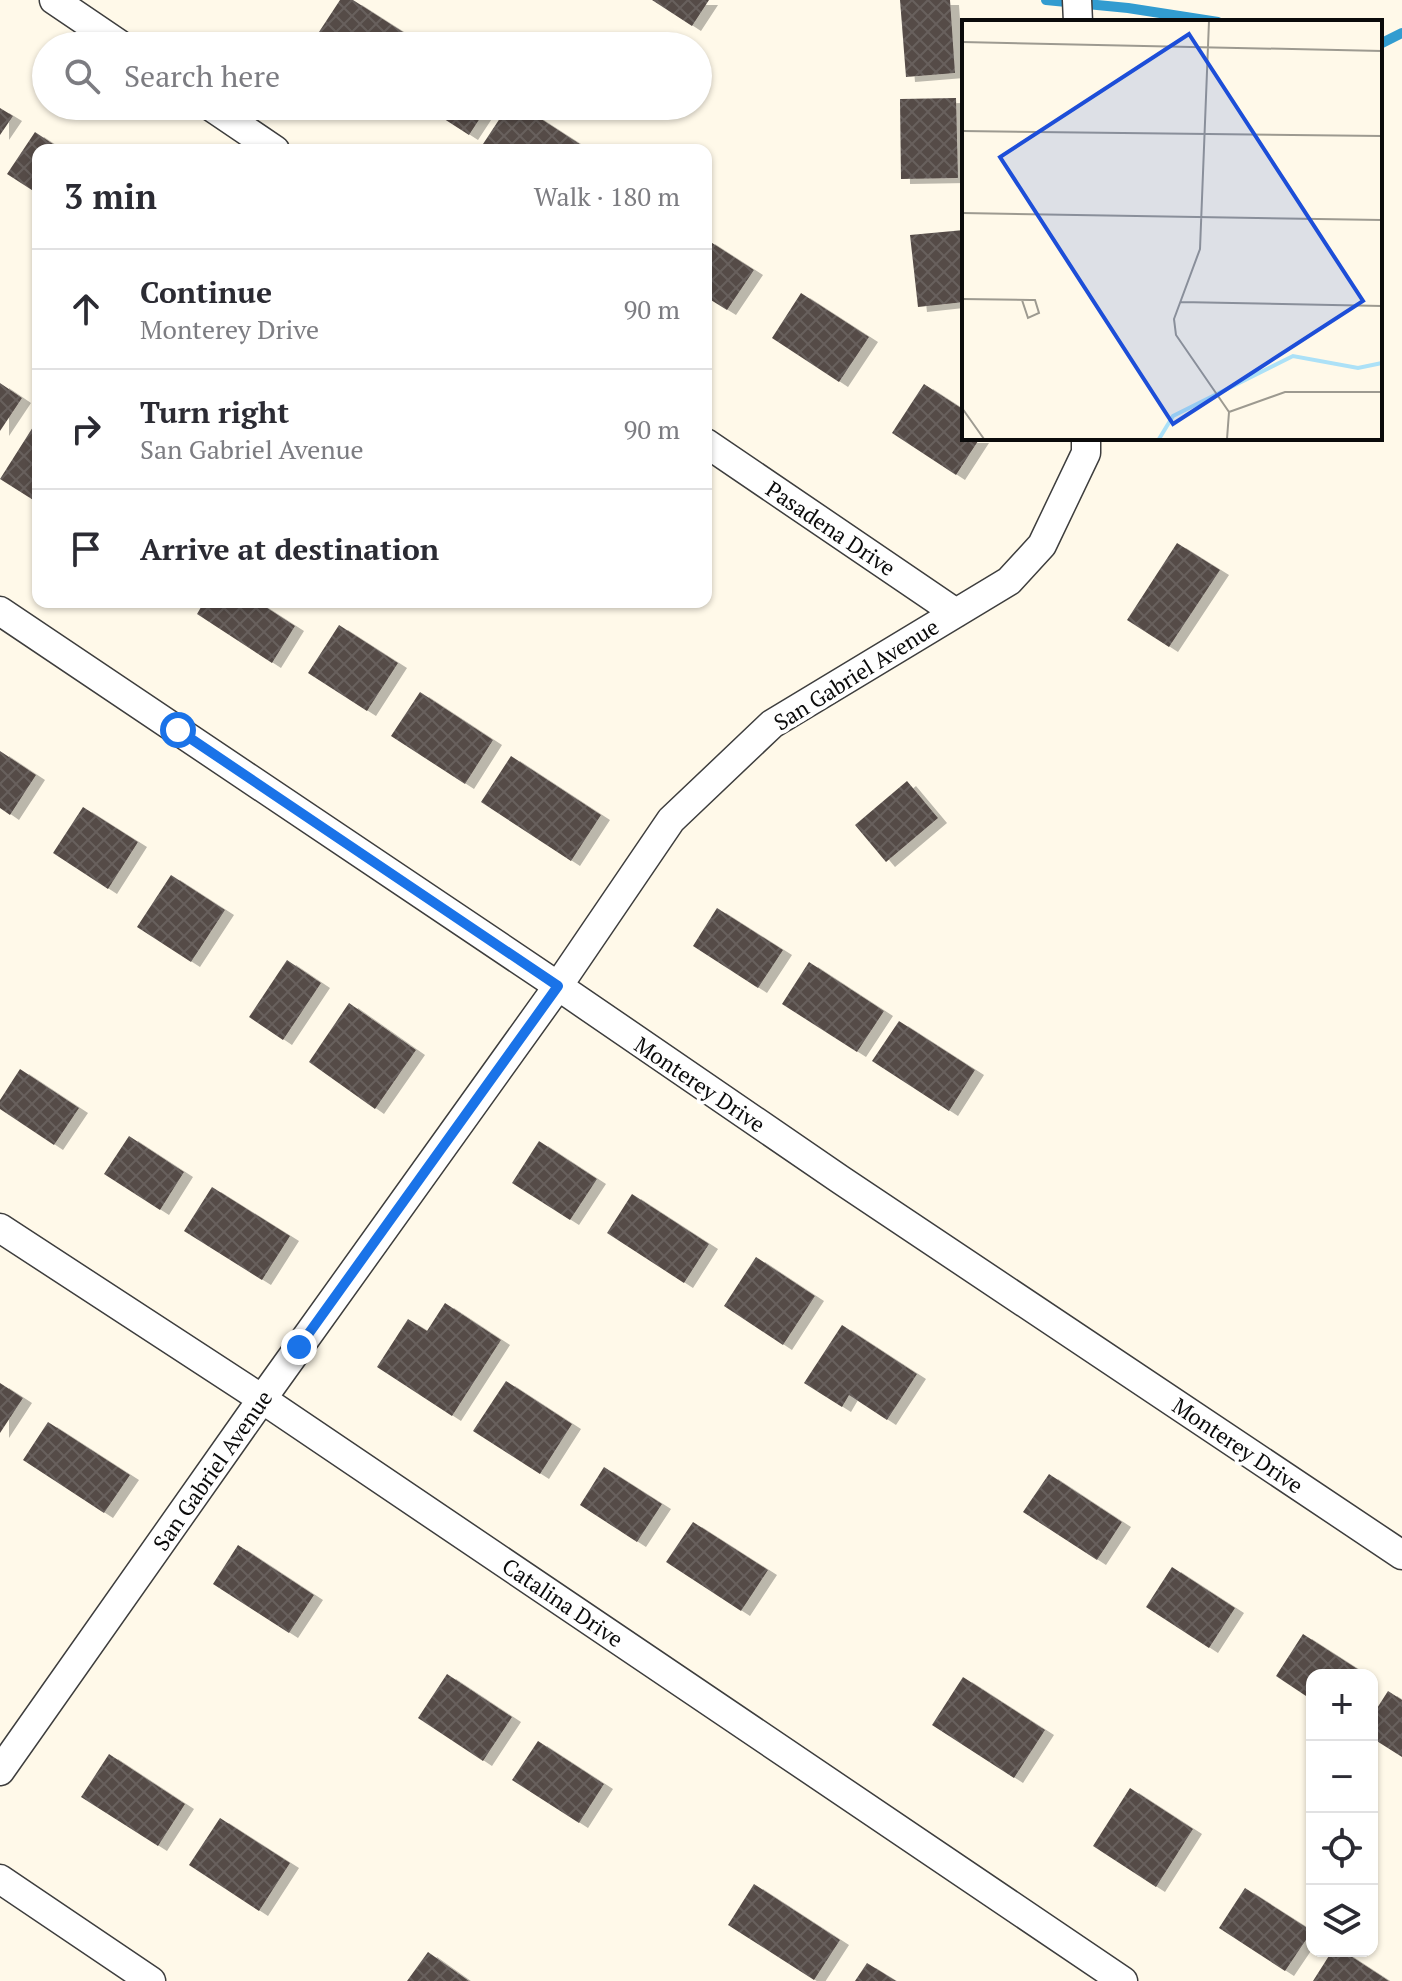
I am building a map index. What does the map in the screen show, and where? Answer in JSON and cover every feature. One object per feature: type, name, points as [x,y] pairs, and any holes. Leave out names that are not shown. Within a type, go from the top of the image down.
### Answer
[{"type":"street","points":[[54,0],[101,32]]},
{"type":"street","points":[[1077,0],[1078,20]]},
{"type":"street","points":[[231,120],[266,144]]},
{"type":"street","name":"San Gabriel Avenue","points":[[0,1771],[558,986],[671,820],[772,724],[1009,581],[1042,545],[1086,453],[1086,440]]},
{"type":"street","name":"Pasadena Drive","points":[[712,447],[956,613]]},
{"type":"street","name":"Monterey Drive","points":[[0,611],[854,1189],[1402,1555]]},
{"type":"street","name":"Catalina Drive","points":[[0,1228],[262,1399],[1123,1981]]},
{"type":"street","points":[[0,1879],[151,1981]]},
{"type":"building","points":[[340,0],[353,0],[403,32],[319,32]]},
{"type":"building","points":[[652,0],[709,0],[692,26]]},
{"type":"building","points":[[900,0],[950,0],[955,73],[906,77]]},
{"type":"building","points":[[956,98],[958,178],[901,179],[900,99]]},
{"type":"building","points":[[0,108],[13,116],[0,135]]},
{"type":"building","points":[[446,120],[479,120],[469,135]]},
{"type":"building","points":[[499,120],[543,120],[580,144],[483,144]]},
{"type":"building","points":[[35,132],[53,144],[32,144],[32,190],[7,174]]},
{"type":"building","points":[[962,230],[962,302],[918,307],[910,235]]},
{"type":"building","points":[[712,243],[754,270],[727,310],[712,301]]},
{"type":"building","points":[[801,293],[869,337],[839,382],[772,338]]},
{"type":"building","points":[[0,383],[22,398],[0,431]]},
{"type":"building","points":[[924,384],[962,409],[962,440],[979,440],[956,475],[892,433]]},
{"type":"building","points":[[32,429],[32,499],[0,479]]},
{"type":"building","points":[[1177,543],[1220,570],[1169,647],[1127,620]]},
{"type":"building","points":[[200,608],[267,608],[295,626],[272,663],[197,614]]},
{"type":"building","points":[[339,625],[398,663],[367,711],[308,673]]},
{"type":"building","points":[[420,692],[493,740],[465,784],[391,736]]},
{"type":"building","points":[[0,751],[36,775],[10,815],[0,808]]},
{"type":"building","points":[[511,756],[601,815],[571,861],[481,802]]},
{"type":"building","points":[[907,781],[938,818],[886,862],[855,825]]},
{"type":"building","points":[[83,807],[138,842],[108,889],[53,853]]},
{"type":"building","points":[[171,875],[225,910],[191,962],[137,927]]},
{"type":"building","points":[[717,908],[783,950],[758,988],[693,946]]},
{"type":"building","points":[[287,960],[321,983],[283,1040],[249,1017]]},
{"type":"building","points":[[809,962],[884,1011],[857,1052],[782,1004]]},
{"type":"building","points":[[349,1003],[416,1050],[375,1109],[309,1062]]},
{"type":"building","points":[[899,1021],[975,1070],[949,1111],[872,1061]]},
{"type":"building","points":[[20,1069],[79,1108],[54,1145],[0,1109],[0,1100]]},
{"type":"building","points":[[129,1136],[184,1172],[160,1210],[104,1174]]},
{"type":"building","points":[[539,1141],[597,1179],[570,1220],[512,1183]]},
{"type":"building","points":[[212,1187],[290,1236],[262,1280],[184,1231]]},
{"type":"building","points":[[632,1194],[709,1244],[684,1283],[607,1233]]},
{"type":"building","points":[[756,1257],[815,1296],[783,1345],[724,1306]]},
{"type":"building","points":[[445,1303],[501,1340],[452,1416],[377,1367],[408,1319],[427,1331]]},
{"type":"building","points":[[842,1325],[917,1374],[887,1420],[849,1395],[842,1407],[804,1383]]},
{"type":"building","points":[[506,1381],[572,1424],[540,1474],[473,1431]]},
{"type":"building","points":[[0,1383],[23,1398],[0,1433]]},
{"type":"building","points":[[48,1422],[130,1475],[104,1513],[23,1460]]},
{"type":"building","points":[[604,1467],[662,1504],[637,1542],[580,1505]]},
{"type":"building","points":[[1049,1474],[1122,1522],[1097,1560],[1023,1512]]},
{"type":"building","points":[[693,1522],[768,1570],[741,1611],[666,1562]]},
{"type":"building","points":[[238,1545],[314,1595],[289,1633],[213,1584]]},
{"type":"building","points":[[1172,1567],[1235,1608],[1209,1648],[1146,1607]]},
{"type":"building","points":[[1303,1634],[1357,1669],[1306,1669],[1306,1696],[1276,1676]]},
{"type":"building","points":[[447,1674],[512,1717],[483,1761],[418,1718]]},
{"type":"building","points":[[963,1677],[1045,1730],[1014,1778],[932,1725]]},
{"type":"building","points":[[1388,1691],[1402,1700],[1402,1757],[1378,1742],[1378,1707]]},
{"type":"building","points":[[538,1741],[604,1784],[579,1823],[512,1780]]},
{"type":"building","points":[[109,1754],[185,1804],[158,1846],[81,1797]]},
{"type":"building","points":[[1130,1788],[1193,1829],[1156,1887],[1093,1846]]},
{"type":"building","points":[[220,1818],[290,1863],[259,1911],[189,1865]]},
{"type":"building","points":[[754,1884],[840,1940],[814,1980],[728,1925]]},
{"type":"building","points":[[1245,1888],[1306,1927],[1306,1940],[1285,1971],[1219,1928]]},
{"type":"building","points":[[428,1952],[469,1981],[407,1981]]},
{"type":"building","points":[[1328,1957],[1352,1957],[1389,1981],[1313,1981]]},
{"type":"building","points":[[867,1963],[896,1981],[855,1981]]},
{"type":"waterway","points":[[1046,0],[1205,20]]},
{"type":"waterway","points":[[1382,43],[1402,33]]},
{"type":"route","points":[[178,730],[558,986],[299,1347]]}]
